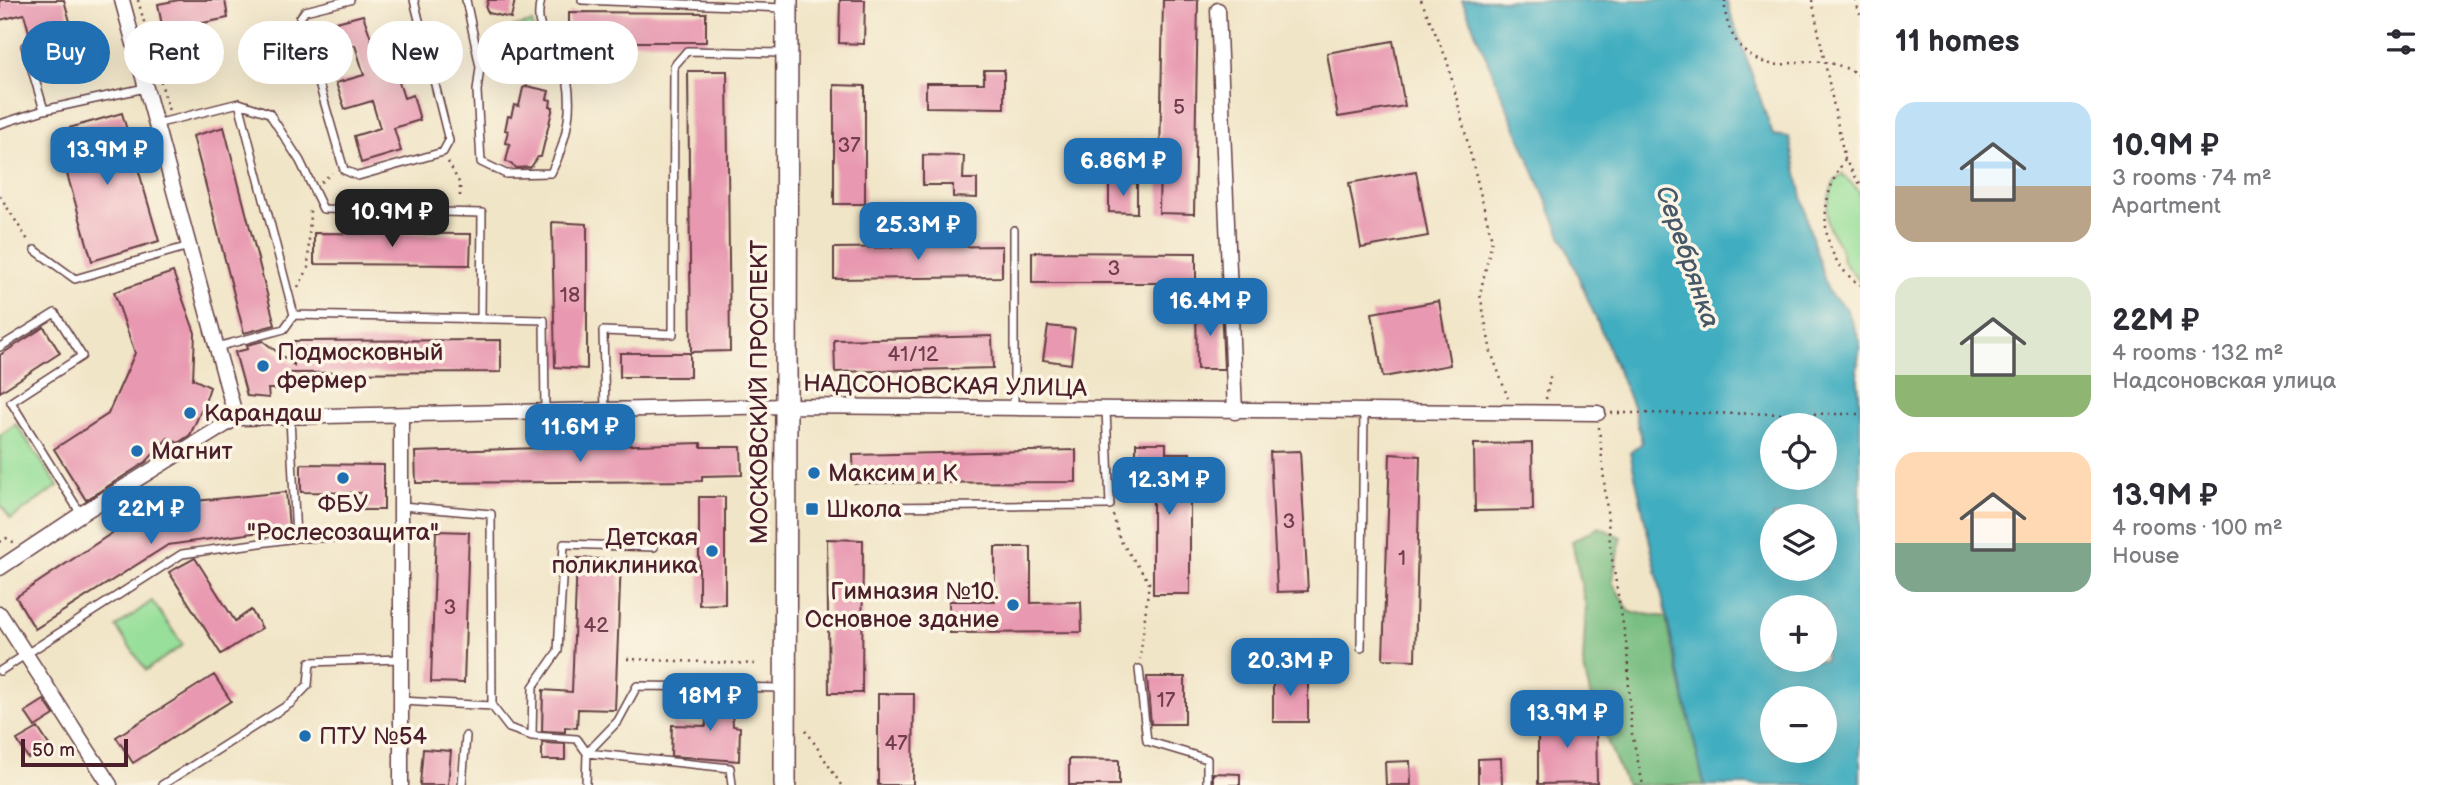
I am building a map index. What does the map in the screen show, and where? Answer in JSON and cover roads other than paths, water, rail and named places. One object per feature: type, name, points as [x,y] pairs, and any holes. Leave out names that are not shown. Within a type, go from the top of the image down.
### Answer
[{"type":"main road","name":"МОСКОВСКИЙ ПРОСПЕКТ","points":[[785,785],[787,4]]},
{"type":"street","points":[[0,568],[81,514],[236,418],[122,0]]},
{"type":"street","points":[[1218,10],[1235,412]]},
{"type":"street","name":"НАДСОНОВСКАЯ УЛИЦА","points":[[236,418],[401,417],[786,407],[1598,413]]},
{"type":"street","points":[[401,417],[401,785]]},
{"type":"street","points":[[0,614],[28,653],[110,785]]},
{"type":"lane","points":[[349,0],[305,11],[300,18],[344,170],[358,176],[443,152],[449,141],[414,0]]},
{"type":"lane","points":[[466,0],[477,53]]},
{"type":"lane","points":[[539,21],[537,15],[541,0]]},
{"type":"lane","points":[[582,0],[787,4]]},
{"type":"lane","points":[[605,411],[603,331],[673,334],[674,66],[687,51],[786,53]]},
{"type":"lane","points":[[36,84],[44,110]]},
{"type":"lane","points":[[478,84],[481,162],[506,174],[551,173],[565,144],[569,103],[566,84]]},
{"type":"lane","points":[[0,124],[44,110],[145,88]]},
{"type":"lane","points":[[239,103],[294,316]]},
{"type":"lane","points":[[155,124],[239,103],[269,113],[323,209],[482,213],[481,319]]},
{"type":"lane","points":[[1014,230],[1014,409]]},
{"type":"lane","points":[[35,250],[75,279],[189,246]]},
{"type":"lane","points":[[0,347],[55,313],[82,356],[11,402],[81,514]]},
{"type":"lane","points":[[294,316],[544,320],[545,413]]},
{"type":"lane","points":[[217,346],[284,329],[294,316]]},
{"type":"lane","points":[[872,507],[1110,505],[1106,410]]},
{"type":"lane","points":[[1362,648],[1364,411]]},
{"type":"lane","points":[[290,418],[296,538]]},
{"type":"lane","points":[[401,506],[491,514],[492,706],[509,729],[532,736],[577,739],[587,753],[586,785]]},
{"type":"lane","points":[[0,671],[182,554],[296,538],[401,537]]},
{"type":"lane","points":[[532,736],[533,687],[558,651],[564,544],[654,547]]},
{"type":"lane","points":[[162,785],[290,703],[308,685],[310,662],[401,659]]},
{"type":"lane","points":[[1139,669],[1147,741],[1207,759],[1207,785]]},
{"type":"lane","points":[[587,753],[618,721],[637,686],[785,688]]},
{"type":"lane","points":[[401,701],[492,706]]},
{"type":"lane","points":[[462,785],[466,736]]},
{"type":"lane","points":[[587,753],[730,768],[732,785]]},
{"type":"water","name":"Серебрянка","points":[[1462,0],[1726,0],[1773,135],[1789,137],[1808,224],[1828,292],[1846,308],[1860,341],[1857,370],[1860,408],[1860,785],[1704,785],[1630,453],[1642,443],[1634,409]]},
{"type":"place","name":"Подмосковный фермер","points":[[263,366]]},
{"type":"place","name":"Карандаш","points":[[190,413]]},
{"type":"place","name":"Магнит","points":[[137,451]]},
{"type":"place","name":"Максим и К","points":[[814,473]]},
{"type":"place","name":"ФБУ \"Рослесозащита\"","points":[[343,478]]},
{"type":"place","name":"Школа","points":[[812,509]]},
{"type":"place","name":"Детская поликлиника","points":[[712,551]]},
{"type":"place","name":"Гимназия №10. Основное здание","points":[[1013,605]]},
{"type":"place","name":"ПТУ №54","points":[[305,736]]}]
